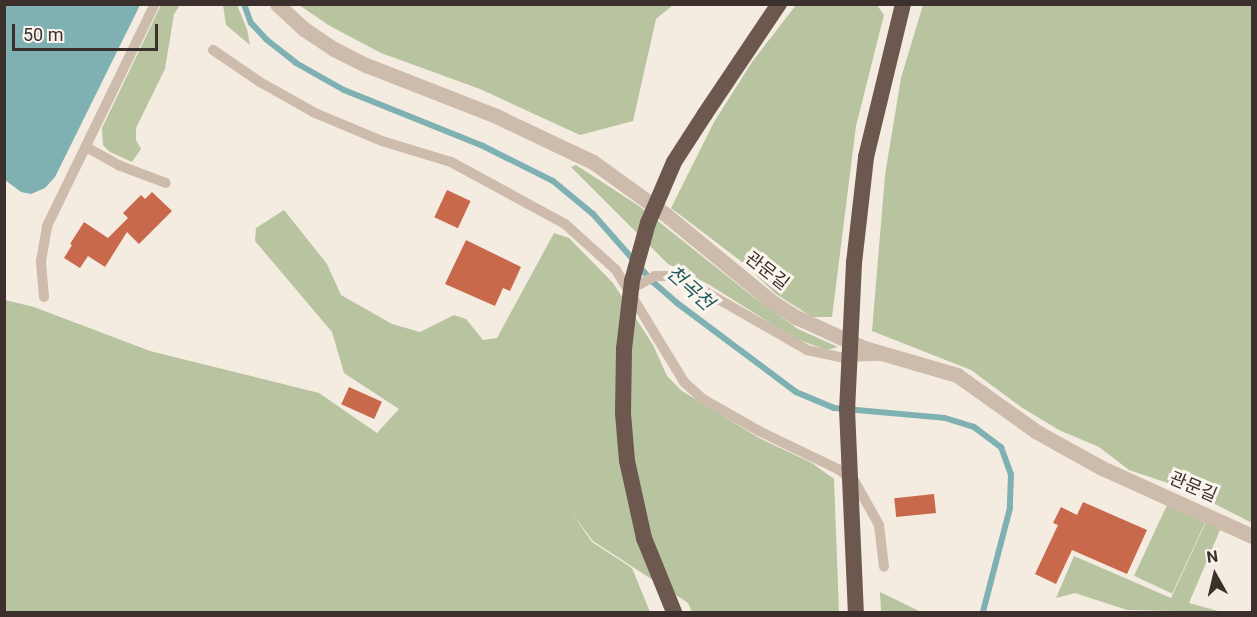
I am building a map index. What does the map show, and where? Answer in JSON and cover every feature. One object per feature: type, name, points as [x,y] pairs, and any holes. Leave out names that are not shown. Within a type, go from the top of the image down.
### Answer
[{"type":"highway","points":[[674,612],[644,538],[627,461],[623,413],[624,349],[632,280],[648,223],[674,162],[779,4]]},
{"type":"highway","points":[[856,612],[847,409],[854,263],[866,157],[903,4]]},
{"type":"street","name":"관문길","points":[[277,4],[304,29],[345,54],[495,116],[593,162],[664,214],[771,301],[796,317],[889,356],[957,375],[1037,432],[1102,468],[1252,536]]},
{"type":"lane","points":[[44,297],[41,261],[47,226],[155,4]]},
{"type":"lane","points":[[213,50],[260,82],[315,113],[382,141],[451,162],[546,212],[616,270],[684,382],[703,399],[759,431],[838,469],[855,482],[879,525],[884,567]]},
{"type":"lane","points":[[87,147],[118,165],[166,183]]},
{"type":"lane","points":[[629,290],[651,279],[678,276],[807,350],[841,357],[889,356]]},
{"type":"green space","points":[[161,5],[180,5],[174,14],[165,69],[136,128],[136,140],[141,149],[132,162],[110,152],[103,145],[102,128]]},
{"type":"green space","points":[[223,5],[237,5],[247,29],[250,45],[226,25]]},
{"type":"green space","points":[[299,5],[673,5],[656,19],[633,121],[580,135],[480,89],[381,53],[330,26]]},
{"type":"green space","points":[[796,5],[877,5],[884,15],[856,126],[832,317],[812,317],[776,294],[742,262],[671,208],[714,122],[752,62]]},
{"type":"green space","points":[[923,5],[1252,5],[1252,523],[1186,489],[1129,470],[1099,447],[1059,430],[1021,407],[971,370],[872,331],[885,175],[901,78]]},
{"type":"green space","points":[[576,165],[639,206],[756,299],[798,329],[838,347],[827,350],[796,339],[708,284],[668,264],[571,167]]},
{"type":"green space","points":[[284,210],[327,264],[341,295],[392,324],[420,332],[454,315],[466,319],[483,340],[497,338],[554,233],[569,238],[613,283],[653,345],[667,376],[682,391],[759,438],[812,463],[834,479],[839,612],[692,612],[688,603],[593,541],[571,512],[592,542],[632,568],[650,612],[5,612],[5,300],[34,307],[150,351],[319,393],[377,433],[399,409],[344,373],[332,332],[255,241],[256,228]]},
{"type":"green space","points":[[1167,505],[1205,523],[1172,593],[1134,576]]},
{"type":"green space","points":[[1206,522],[1220,530],[1189,603],[1222,612],[1127,610],[1075,593],[1056,598],[1074,556],[1171,598]]},
{"type":"green space","points":[[880,592],[921,612],[881,612]]},
{"type":"water","points":[[5,4],[140,5],[55,177],[45,188],[31,194],[21,192],[5,180]]},
{"type":"building","points":[[447,190],[471,201],[458,228],[434,217]]},
{"type":"building","points":[[152,192],[172,211],[139,244],[127,232],[105,267],[88,256],[80,268],[64,258],[84,222],[108,238],[128,218],[123,213],[141,195],[145,199]]},
{"type":"building","points":[[466,240],[521,267],[510,291],[503,288],[495,306],[445,284]]},
{"type":"building","points":[[349,387],[382,402],[374,419],[341,404]]},
{"type":"building","points":[[934,494],[936,513],[896,517],[894,498]]},
{"type":"building","points":[[1083,502],[1147,530],[1127,574],[1072,550],[1056,584],[1035,574],[1058,525],[1053,523],[1061,507],[1077,515]]},
{"type":"waterway","name":"천곡천","points":[[244,4],[251,23],[267,40],[296,63],[344,90],[483,146],[553,181],[593,214],[653,282],[677,303],[796,392],[834,408],[945,418],[974,427],[1001,447],[1011,474],[1010,508],[983,612]]}]
